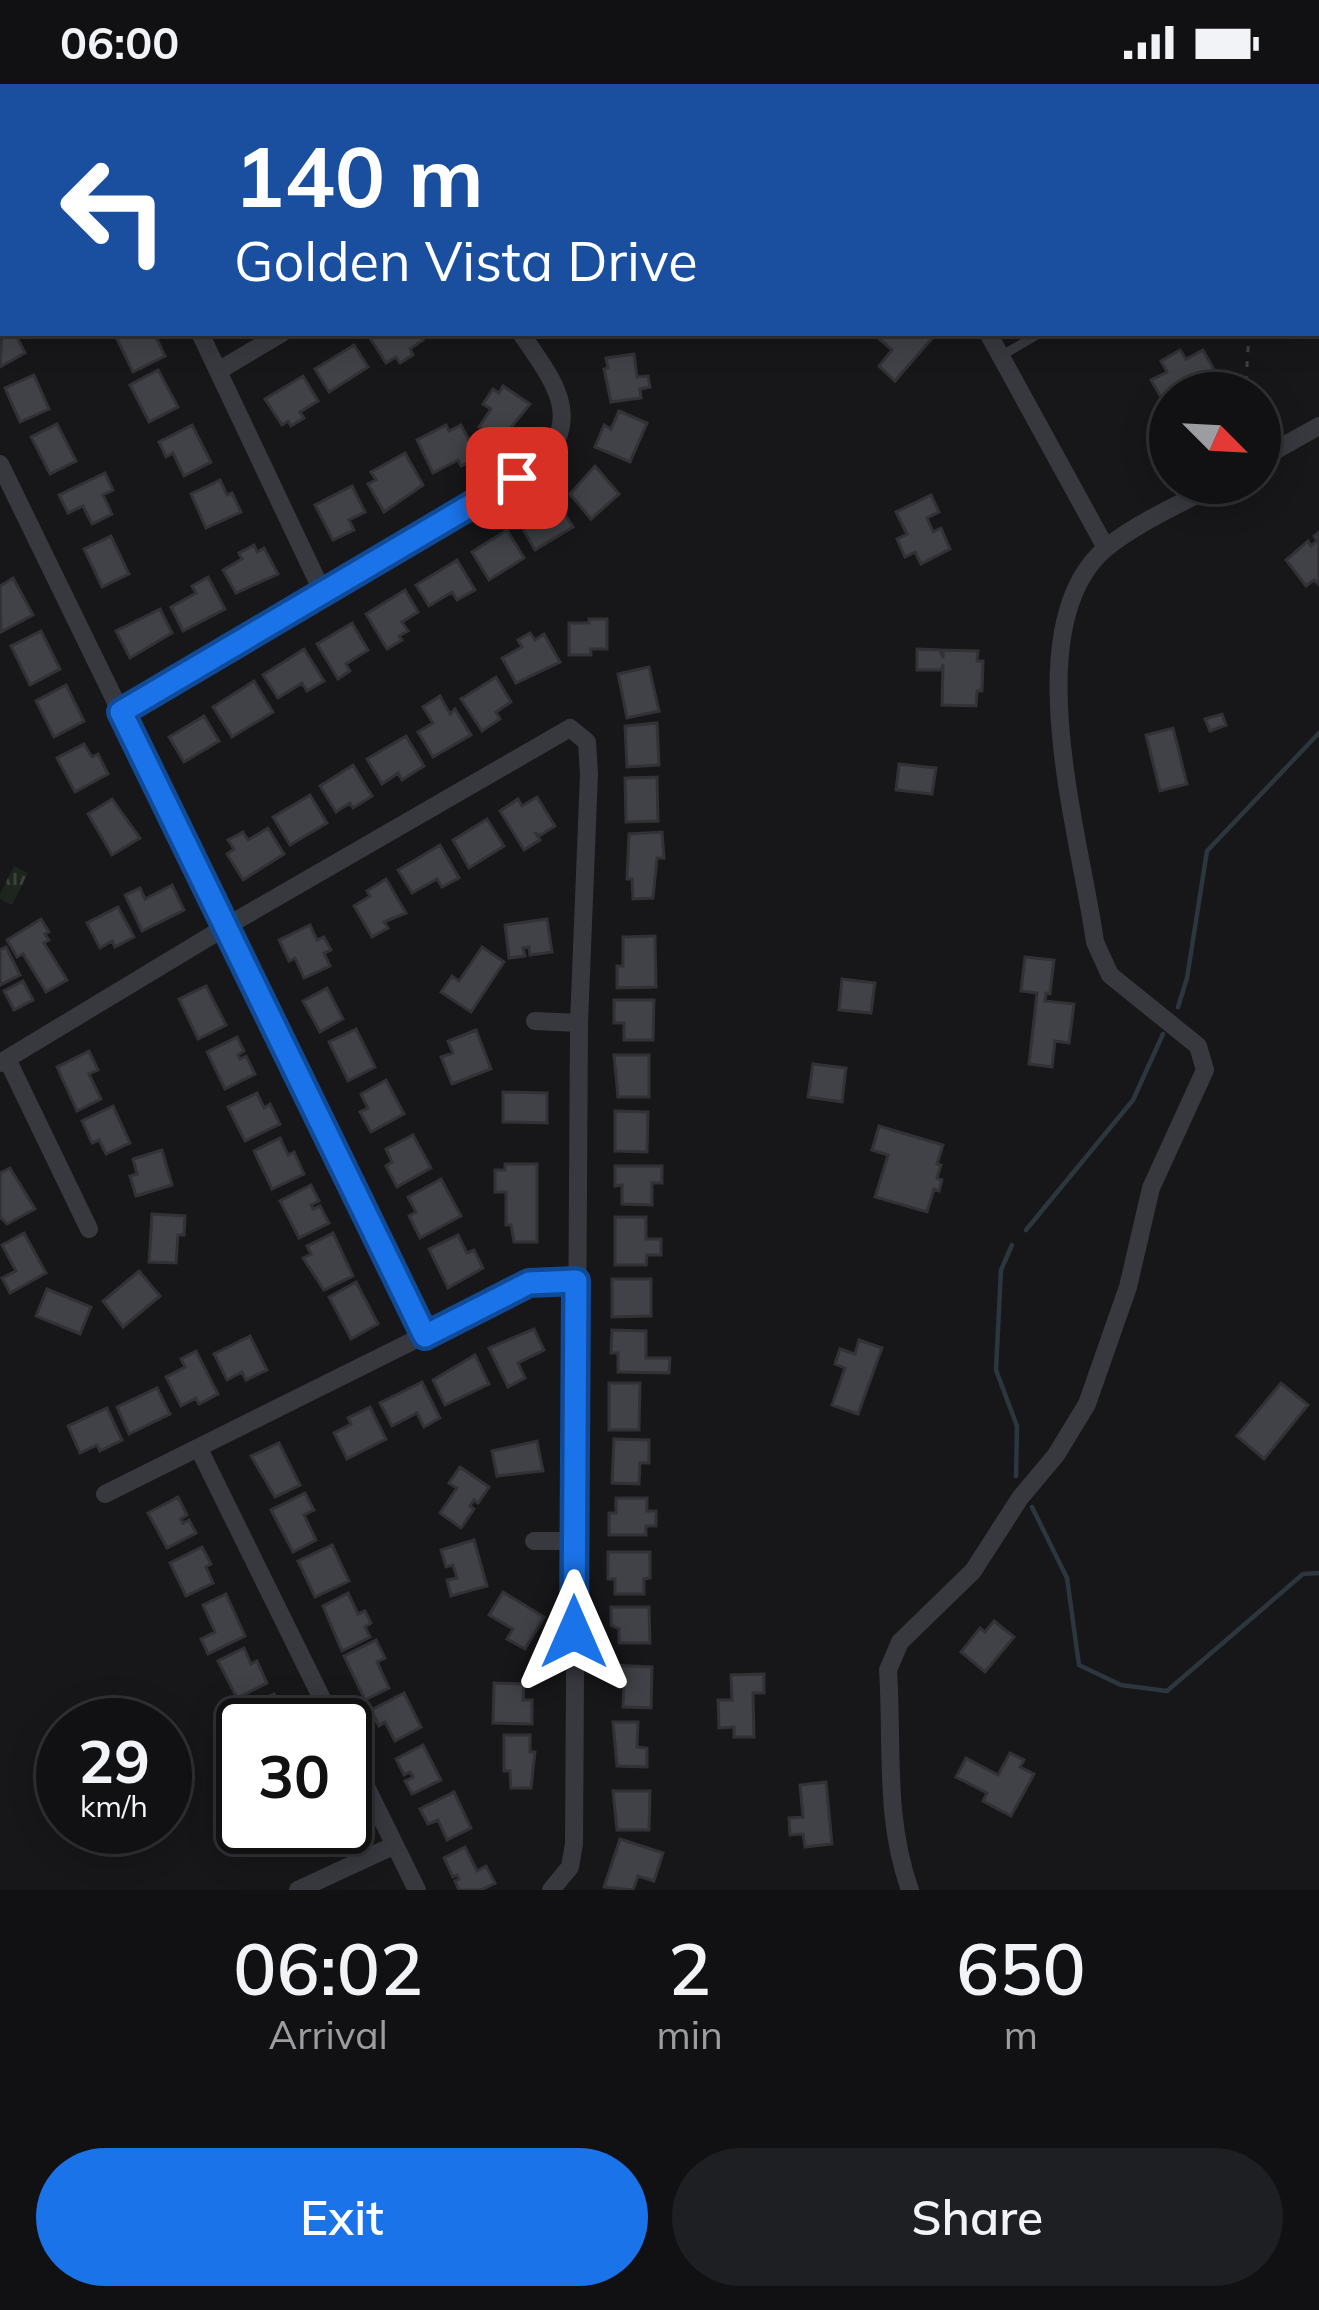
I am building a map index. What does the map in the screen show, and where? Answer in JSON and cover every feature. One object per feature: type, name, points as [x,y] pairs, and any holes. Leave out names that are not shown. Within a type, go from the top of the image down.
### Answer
[{"type":"street","points":[[201,336],[324,595]]},
{"type":"street","points":[[218,370],[278,336]]},
{"type":"street","points":[[121,712],[517,478],[555,448],[563,425],[561,401],[523,336]]},
{"type":"street","points":[[990,336],[1106,548]]},
{"type":"street","points":[[1281,447],[1319,425]]},
{"type":"street","points":[[0,464],[425,1336]]},
{"type":"street","points":[[910,1890],[891,1818],[888,1670],[892,1654],[973,1571],[1087,1404],[1128,1287],[1163,1154],[1205,1070],[1198,1046],[1110,975],[1095,943],[1058,676],[1062,625],[1072,593],[1106,548],[1182,504]]},
{"type":"street","points":[[89,1229],[4,1061],[570,728],[587,742],[579,1023],[574,1844],[570,1867],[550,1890]]},
{"type":"street","points":[[536,1021],[579,1023]]},
{"type":"street","points":[[105,1494],[529,1283],[576,1281]]},
{"type":"street","points":[[199,1448],[322,1698]]},
{"type":"street","points":[[534,1541],[574,1541]]},
{"type":"street","points":[[372,1799],[417,1890]]},
{"type":"street","points":[[298,1890],[395,1845]]},
{"type":"lane","points":[[1001,356],[1035,336]]},
{"type":"path","points":[[1247,372],[1249,336]]},
{"type":"green space","points":[[14,866],[28,873],[12,905],[0,899],[0,894]]},
{"type":"building","points":[[2,336],[16,336],[25,353],[0,367]]},
{"type":"building","points":[[115,336],[155,336],[165,356],[133,372]]},
{"type":"building","points":[[420,336],[423,340],[410,349],[413,355],[400,363],[396,357],[386,363],[370,338]]},
{"type":"building","points":[[876,336],[934,336],[895,381],[879,366],[892,350]]},
{"type":"building","points":[[354,345],[368,367],[329,392],[315,369]]},
{"type":"building","points":[[1180,350],[1186,359],[1203,350],[1215,372],[1167,372],[1161,361]]},
{"type":"building","points":[[634,354],[637,377],[648,376],[650,387],[640,389],[641,398],[611,402],[606,358]]},
{"type":"building","points":[[158,370],[178,407],[149,422],[130,385]]},
{"type":"building","points":[[34,375],[49,409],[20,422],[5,388]]},
{"type":"building","points":[[303,376],[318,401],[300,412],[304,418],[291,426],[288,421],[282,425],[265,399]]},
{"type":"building","points":[[503,386],[530,404],[500,441],[479,427],[491,409],[483,404],[493,389],[499,393]]},
{"type":"building","points":[[619,411],[647,423],[630,462],[595,447],[604,425],[611,429]]},
{"type":"building","points":[[57,424],[76,461],[50,474],[31,437]]},
{"type":"building","points":[[192,425],[211,462],[184,476],[173,453],[166,457],[159,442]]},
{"type":"building","points":[[446,425],[449,431],[461,425],[478,458],[461,466],[458,460],[433,473],[417,440]]},
{"type":"building","points":[[405,453],[423,485],[384,512],[368,484],[376,480],[371,472]]},
{"type":"building","points":[[595,466],[619,494],[591,519],[570,494]]},
{"type":"building","points":[[105,473],[113,490],[103,495],[112,514],[92,524],[83,506],[68,513],[59,495]]},
{"type":"building","points":[[220,480],[241,512],[206,528],[191,494]]},
{"type":"building","points":[[352,486],[365,512],[349,520],[354,530],[333,540],[315,505]]},
{"type":"building","points":[[931,495],[939,512],[927,518],[933,532],[941,528],[950,549],[921,564],[915,552],[905,557],[897,539],[907,534],[896,512]]},
{"type":"building","points":[[557,501],[573,527],[535,550],[520,524]]},
{"type":"building","points":[[507,530],[524,558],[489,580],[472,552]]},
{"type":"building","points":[[1319,532],[1319,585],[1314,580],[1306,586],[1286,560],[1308,541],[1311,546],[1317,541],[1314,536]]},
{"type":"building","points":[[111,536],[129,574],[102,587],[84,549]]},
{"type":"building","points":[[254,545],[257,552],[264,548],[278,574],[236,593],[223,570]]},
{"type":"building","points":[[457,560],[475,590],[457,600],[452,592],[429,606],[416,585]]},
{"type":"building","points":[[208,577],[225,609],[183,631],[171,607],[196,593],[192,586]]},
{"type":"building","points":[[13,578],[33,615],[1,632],[0,586]]},
{"type":"building","points":[[405,590],[418,612],[402,622],[408,631],[387,649],[366,614]]},
{"type":"building","points":[[160,609],[172,633],[130,658],[116,631]]},
{"type":"building","points":[[589,619],[607,619],[607,649],[569,655],[569,623],[589,623]]},
{"type":"building","points":[[352,623],[368,650],[346,664],[350,671],[338,679],[317,644]]},
{"type":"building","points":[[41,631],[60,669],[30,685],[11,646]]},
{"type":"building","points":[[530,633],[535,640],[544,634],[560,662],[516,683],[502,658],[522,647],[518,640]]},
{"type":"building","points":[[304,649],[324,681],[307,691],[302,683],[278,698],[263,675]]},
{"type":"building","points":[[917,649],[940,650],[943,658],[943,650],[978,651],[977,661],[983,661],[982,691],[977,691],[976,706],[942,705],[943,664],[941,670],[917,670]]},
{"type":"building","points":[[649,667],[659,711],[627,718],[618,674]]},
{"type":"building","points":[[496,677],[511,702],[496,712],[500,719],[482,731],[461,699]]},
{"type":"building","points":[[254,681],[273,712],[232,737],[213,707]]},
{"type":"building","points":[[66,685],[84,721],[54,737],[36,701]]},
{"type":"building","points":[[440,696],[450,714],[455,709],[471,735],[433,757],[418,732],[433,723],[423,707]]},
{"type":"building","points":[[1222,714],[1226,725],[1210,731],[1205,719]]},
{"type":"building","points":[[204,716],[219,741],[184,762],[169,737]]},
{"type":"building","points":[[657,723],[659,765],[627,767],[625,726]]},
{"type":"building","points":[[1173,728],[1187,784],[1160,791],[1146,735]]},
{"type":"building","points":[[406,736],[424,766],[402,780],[398,773],[382,784],[367,759]]},
{"type":"building","points":[[84,744],[92,757],[98,754],[108,774],[75,792],[57,758]]},
{"type":"building","points":[[899,764],[936,768],[932,794],[896,790]]},
{"type":"building","points":[[353,765],[372,796],[336,812],[320,786]]},
{"type":"building","points":[[657,777],[658,821],[626,822],[625,778]]},
{"type":"building","points":[[310,795],[327,823],[290,845],[273,817]]},
{"type":"building","points":[[537,797],[555,826],[536,834],[540,840],[524,850],[500,811],[518,799],[522,806]]},
{"type":"building","points":[[112,799],[140,838],[112,855],[88,814]]},
{"type":"building","points":[[487,819],[504,846],[469,868],[453,840]]},
{"type":"building","points":[[268,828],[284,854],[243,880],[227,854],[234,849],[228,840],[243,832],[248,840]]},
{"type":"building","points":[[662,832],[664,858],[657,858],[653,898],[633,899],[632,879],[627,879],[629,834]]},
{"type":"building","points":[[440,845],[459,878],[442,887],[437,879],[412,893],[398,870]]},
{"type":"building","points":[[386,879],[406,913],[384,922],[388,928],[372,937],[354,906]]},
{"type":"building","points":[[172,885],[184,910],[142,931],[125,895],[140,888],[145,899]]},
{"type":"building","points":[[118,907],[134,937],[115,947],[112,941],[100,948],[87,923]]},
{"type":"building","points":[[41,919],[49,932],[44,943],[67,980],[46,992],[23,954],[17,957],[7,940]]},
{"type":"building","points":[[547,919],[552,952],[530,955],[529,947],[523,948],[525,956],[509,958],[505,925]]},
{"type":"building","points":[[310,925],[317,940],[324,937],[331,950],[324,953],[330,966],[304,978],[279,940]]},
{"type":"building","points":[[655,936],[656,987],[617,988],[623,937]]},
{"type":"building","points":[[6,947],[20,975],[0,985],[0,950]]},
{"type":"building","points":[[482,947],[504,962],[471,1012],[441,992],[452,976],[459,981]]},
{"type":"building","points":[[1025,957],[1054,960],[1045,1001],[1074,1004],[1069,1043],[1055,1041],[1052,1067],[1029,1064],[1037,993],[1021,991]]},
{"type":"building","points":[[842,979],[875,983],[871,1013],[839,1010]]},
{"type":"building","points":[[23,981],[33,1000],[14,1010],[4,991]]},
{"type":"building","points":[[206,986],[226,1025],[198,1039],[179,999]]},
{"type":"building","points":[[327,988],[343,1019],[320,1032],[303,1001]]},
{"type":"building","points":[[614,1000],[654,1000],[653,1040],[624,1040],[624,1023],[614,1023]]},
{"type":"building","points":[[356,1029],[375,1067],[348,1081],[329,1042]]},
{"type":"building","points":[[476,1030],[491,1069],[452,1084],[441,1057],[453,1053],[448,1041]]},
{"type":"building","points":[[237,1037],[244,1051],[238,1055],[240,1059],[246,1056],[255,1074],[225,1089],[207,1052]]},
{"type":"building","points":[[89,1051],[98,1070],[89,1074],[101,1099],[77,1111],[57,1067]]},
{"type":"building","points":[[614,1055],[649,1055],[649,1097],[618,1097]]},
{"type":"building","points":[[813,1064],[846,1068],[842,1102],[808,1097]]},
{"type":"building","points":[[386,1080],[404,1114],[371,1132],[360,1112],[368,1108],[361,1094]]},
{"type":"building","points":[[503,1092],[547,1093],[547,1123],[503,1122]]},
{"type":"building","points":[[257,1093],[264,1108],[270,1104],[280,1124],[245,1141],[228,1107]]},
{"type":"building","points":[[113,1106],[130,1143],[106,1154],[99,1140],[92,1143],[82,1121]]},
{"type":"building","points":[[615,1111],[648,1112],[647,1152],[615,1151]]},
{"type":"building","points":[[879,1126],[943,1145],[937,1164],[941,1165],[937,1178],[942,1180],[927,1212],[875,1197],[888,1155],[872,1150]]},
{"type":"building","points":[[413,1135],[431,1168],[397,1187],[386,1166],[392,1162],[386,1149]]},
{"type":"building","points":[[280,1138],[288,1155],[294,1152],[304,1174],[272,1189],[254,1151]]},
{"type":"building","points":[[162,1150],[172,1185],[136,1196],[130,1176],[137,1174],[133,1159]]},
{"type":"building","points":[[505,1164],[537,1164],[537,1242],[514,1242],[511,1225],[506,1225],[506,1192],[495,1192],[495,1170],[505,1170]]},
{"type":"building","points":[[615,1166],[662,1166],[662,1183],[652,1183],[652,1205],[622,1204],[622,1185],[615,1186]]},
{"type":"building","points":[[10,1168],[35,1209],[7,1224],[0,1217],[0,1173]]},
{"type":"building","points":[[441,1179],[461,1216],[420,1238],[409,1216],[416,1212],[408,1197]]},
{"type":"building","points":[[311,1185],[319,1201],[311,1205],[313,1209],[320,1206],[329,1223],[299,1238],[280,1201]]},
{"type":"building","points":[[152,1214],[185,1216],[176,1263],[149,1262]]},
{"type":"building","points":[[615,1217],[646,1217],[646,1239],[661,1239],[661,1255],[647,1255],[646,1265],[615,1265]]},
{"type":"building","points":[[24,1233],[46,1273],[10,1293],[2,1278],[16,1271],[2,1245]]},
{"type":"building","points":[[333,1233],[353,1276],[324,1290],[303,1258],[311,1254],[307,1246]]},
{"type":"building","points":[[458,1235],[467,1253],[474,1250],[483,1268],[448,1288],[429,1249]]},
{"type":"building","points":[[139,1271],[160,1296],[123,1327],[103,1301]]},
{"type":"building","points":[[612,1279],[651,1279],[651,1316],[612,1317]]},
{"type":"building","points":[[356,1282],[378,1324],[351,1339],[329,1297]]},
{"type":"building","points":[[47,1289],[91,1307],[80,1334],[36,1316]]},
{"type":"building","points":[[534,1329],[544,1350],[518,1363],[525,1378],[508,1387],[489,1348]]},
{"type":"building","points":[[612,1330],[646,1331],[646,1358],[670,1358],[669,1373],[618,1372],[618,1353],[611,1353]]},
{"type":"building","points":[[250,1336],[267,1370],[246,1380],[242,1372],[227,1380],[214,1354]]},
{"type":"building","points":[[859,1340],[882,1348],[858,1414],[832,1405],[845,1368],[835,1364],[840,1349],[855,1354]]},
{"type":"building","points":[[196,1351],[218,1394],[199,1404],[196,1398],[181,1406],[166,1377],[185,1367],[181,1359]]},
{"type":"building","points":[[475,1355],[489,1384],[445,1405],[433,1380]]},
{"type":"building","points":[[422,1382],[440,1418],[424,1427],[417,1413],[392,1426],[380,1403]]},
{"type":"building","points":[[609,1383],[640,1383],[639,1430],[609,1430]]},
{"type":"building","points":[[1281,1383],[1308,1405],[1264,1459],[1237,1436]]},
{"type":"building","points":[[157,1388],[170,1414],[129,1434],[117,1407]]},
{"type":"building","points":[[370,1407],[386,1439],[347,1459],[334,1433],[351,1424],[348,1418]]},
{"type":"building","points":[[107,1408],[122,1440],[100,1451],[97,1445],[80,1453],[68,1426]]},
{"type":"building","points":[[614,1439],[649,1440],[649,1463],[640,1463],[639,1484],[612,1483]]},
{"type":"building","points":[[537,1441],[543,1471],[497,1476],[492,1451]]},
{"type":"building","points":[[279,1443],[300,1485],[275,1497],[251,1456]]},
{"type":"building","points":[[460,1467],[489,1487],[478,1503],[474,1500],[470,1506],[474,1509],[461,1528],[440,1513],[457,1488],[449,1483]]},
{"type":"building","points":[[305,1493],[314,1510],[304,1515],[316,1540],[293,1552],[271,1510]]},
{"type":"building","points":[[178,1497],[187,1515],[183,1523],[189,1520],[196,1533],[167,1548],[148,1513]]},
{"type":"building","points":[[616,1498],[647,1498],[647,1511],[656,1511],[656,1526],[646,1526],[646,1535],[609,1535],[609,1513],[616,1513]]},
{"type":"building","points":[[474,1540],[487,1586],[451,1596],[447,1580],[457,1578],[453,1565],[446,1567],[441,1550]]},
{"type":"building","points":[[332,1545],[349,1581],[315,1597],[298,1561]]},
{"type":"building","points":[[202,1547],[211,1564],[206,1567],[213,1583],[186,1596],[170,1563]]},
{"type":"building","points":[[608,1552],[650,1552],[650,1578],[644,1579],[644,1594],[615,1594],[615,1579],[608,1579]]},
{"type":"building","points":[[503,1592],[544,1617],[525,1649],[507,1639],[513,1629],[489,1615]]},
{"type":"building","points":[[348,1593],[358,1614],[365,1611],[371,1623],[365,1627],[370,1637],[342,1651],[323,1606]]},
{"type":"building","points":[[226,1594],[245,1636],[208,1654],[201,1639],[215,1632],[203,1605]]},
{"type":"building","points":[[611,1607],[649,1607],[650,1643],[619,1643],[619,1629],[611,1625]]},
{"type":"building","points":[[994,1621],[1014,1637],[985,1672],[961,1652],[980,1628],[985,1632]]},
{"type":"building","points":[[376,1640],[385,1658],[377,1662],[389,1688],[364,1698],[344,1656]]},
{"type":"building","points":[[244,1648],[251,1664],[257,1661],[267,1683],[237,1698],[218,1661]]},
{"type":"building","points":[[613,1665],[652,1667],[651,1708],[623,1707],[624,1683],[612,1683]]},
{"type":"building","points":[[764,1674],[764,1693],[753,1693],[754,1737],[734,1737],[734,1727],[719,1728],[718,1700],[732,1700],[731,1675]]},
{"type":"building","points":[[494,1683],[524,1684],[523,1700],[532,1700],[532,1724],[493,1723]]},
{"type":"building","points":[[404,1693],[421,1727],[395,1741],[385,1722],[379,1726],[372,1709]]},
{"type":"building","points":[[613,1722],[638,1722],[637,1747],[647,1748],[647,1767],[617,1766]]},
{"type":"building","points":[[504,1735],[530,1735],[530,1752],[535,1752],[531,1788],[511,1788],[510,1771],[504,1771]]},
{"type":"building","points":[[423,1745],[441,1780],[412,1794],[405,1781],[413,1777],[410,1772],[404,1775],[396,1759]]},
{"type":"building","points":[[1010,1753],[1024,1760],[1020,1767],[1034,1774],[1011,1816],[983,1801],[987,1793],[956,1777],[966,1758],[998,1775]]},
{"type":"building","points":[[826,1782],[832,1844],[805,1847],[803,1834],[790,1835],[789,1818],[803,1817],[800,1785]]},
{"type":"building","points":[[613,1791],[650,1791],[649,1830],[617,1830]]},
{"type":"building","points":[[454,1792],[471,1828],[447,1840],[438,1820],[428,1824],[420,1809]]},
{"type":"building","points":[[620,1839],[663,1853],[654,1881],[638,1876],[633,1890],[604,1887]]},
{"type":"building","points":[[465,1847],[477,1871],[486,1866],[495,1883],[481,1890],[459,1890],[455,1881],[459,1879],[453,1877],[444,1858]]},
{"type":"waterway","points":[[1178,1007],[1207,851],[1319,733]]},
{"type":"waterway","points":[[1026,1230],[1133,1100],[1163,1034]]},
{"type":"waterway","points":[[1012,1245],[1001,1270],[996,1370],[1017,1426],[1016,1476]]},
{"type":"waterway","points":[[1032,1507],[1067,1578],[1079,1665],[1121,1685],[1167,1691],[1303,1574],[1319,1573]]},
{"type":"route","points":[[517,478],[121,712],[425,1336],[529,1283],[576,1281],[574,1632]]}]
